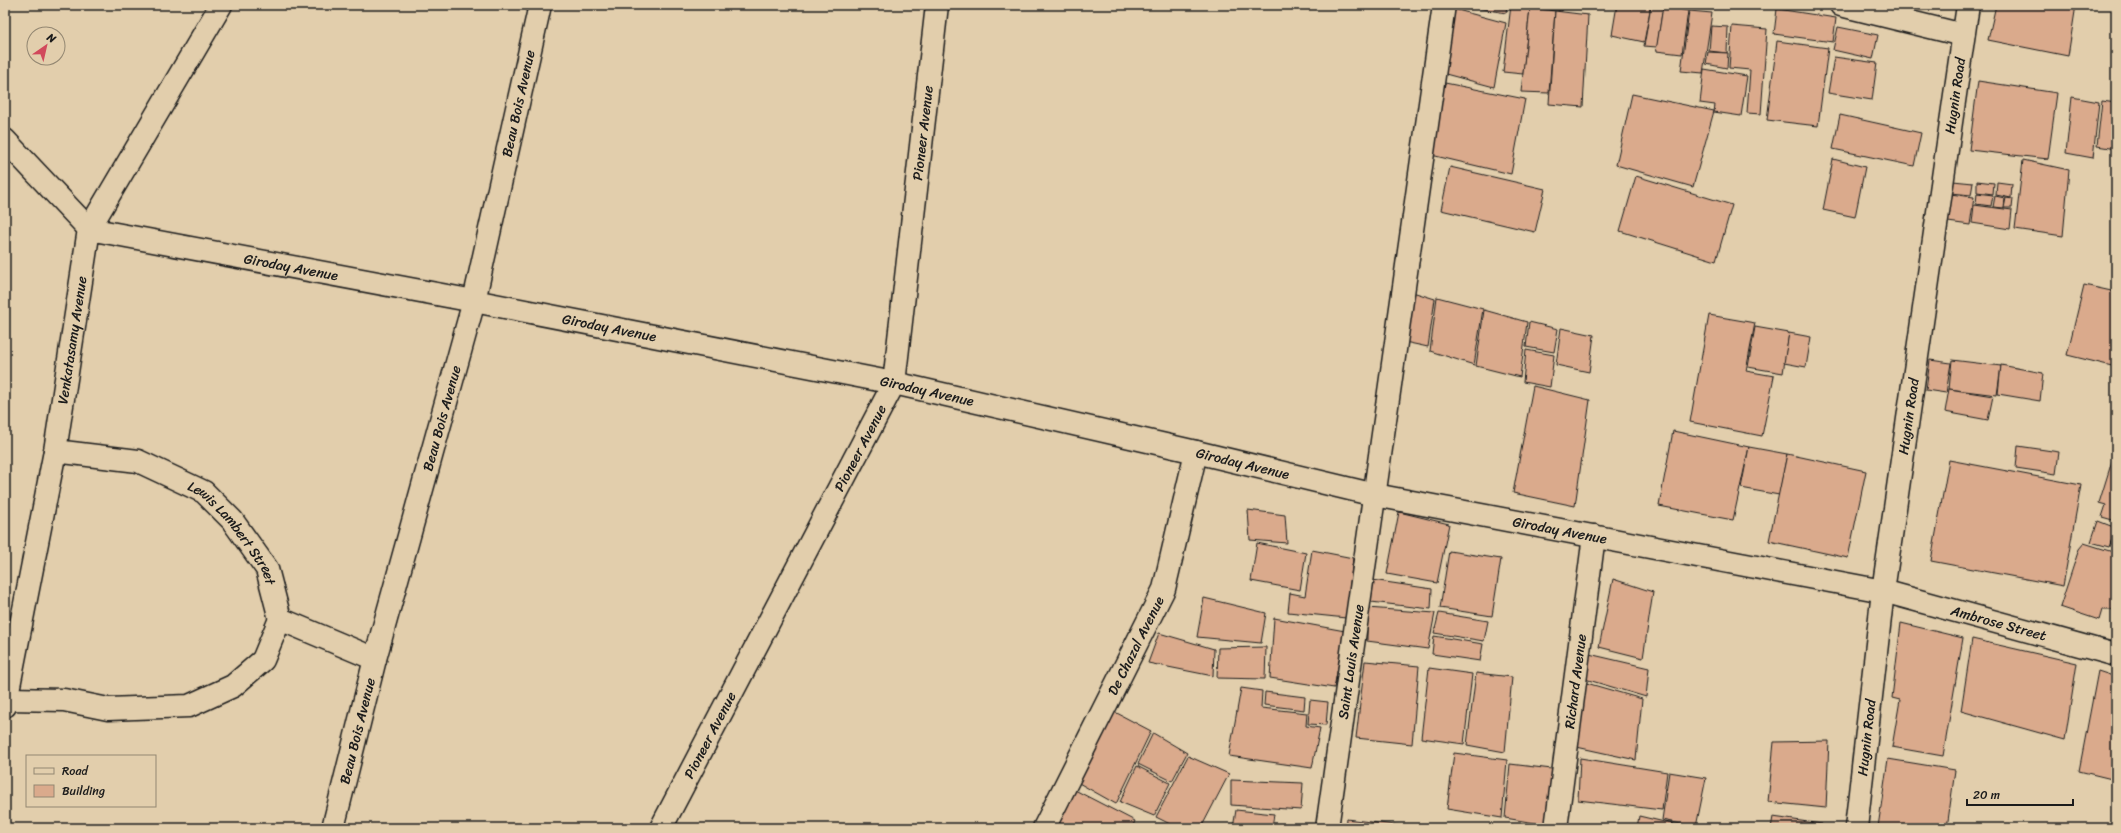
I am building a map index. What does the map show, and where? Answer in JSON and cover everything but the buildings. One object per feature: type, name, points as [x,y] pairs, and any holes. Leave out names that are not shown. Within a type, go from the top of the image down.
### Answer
[{"type":"street","name":"Venkatasamy Avenue","points":[[6,702],[55,451],[89,229],[221,5]]},
{"type":"street","name":"Beau Bois Avenue","points":[[333,828],[375,659],[474,301],[540,5]]},
{"type":"street","name":"Pioneer Avenue","points":[[661,828],[894,383],[937,5]]},
{"type":"street","name":"Saint Louis Avenue","points":[[1327,828],[1444,5]]},
{"type":"street","points":[[1842,5],[1963,35]]},
{"type":"street","name":"Hugnin Road","points":[[1856,828],[1883,591],[1968,5]]},
{"type":"street","points":[[5,140],[89,229]]},
{"type":"street","name":"Giroday Avenue","points":[[89,229],[474,301],[894,383],[1196,452],[1375,495],[1883,591]]},
{"type":"street","name":"Lewis Lambert Street","points":[[55,451],[138,461],[204,492],[232,520],[267,569],[280,619]]},
{"type":"street","name":"De Chazal Avenue","points":[[1044,828],[1164,589],[1196,452]]},
{"type":"street","name":"Richard Avenue","points":[[1556,828],[1594,536]]},
{"type":"street","name":"Ambrose Street","points":[[1883,591],[2116,655]]},
{"type":"street","points":[[6,702],[64,700],[108,709],[189,706],[233,686],[263,660],[280,619],[375,659]]}]
